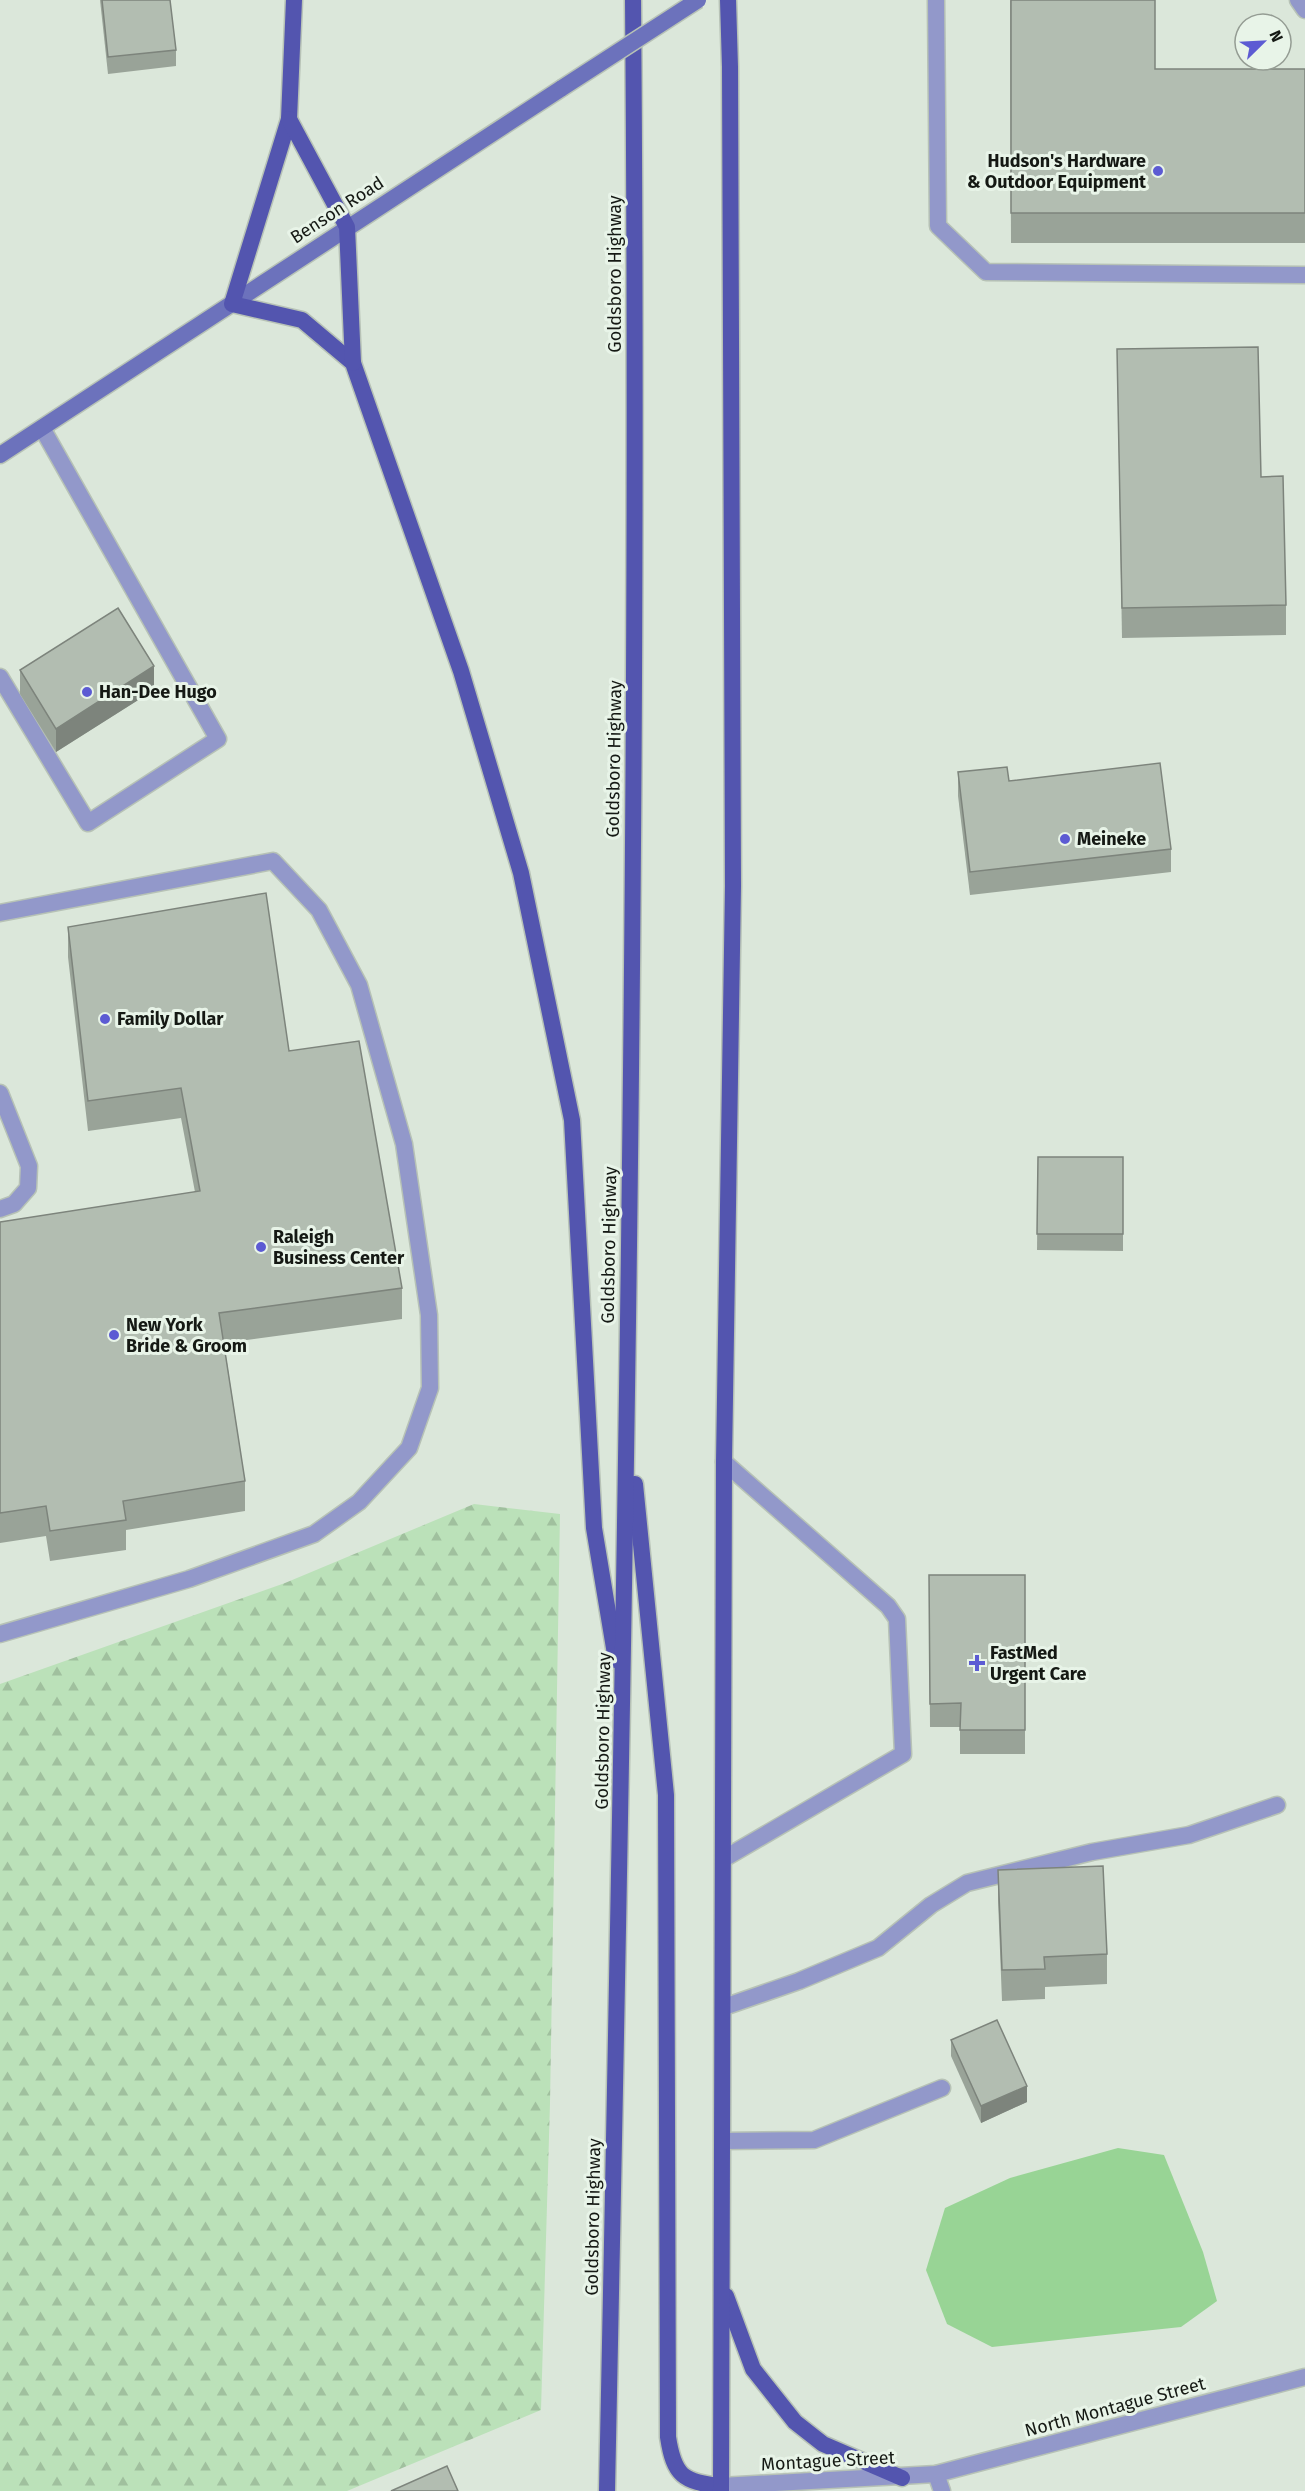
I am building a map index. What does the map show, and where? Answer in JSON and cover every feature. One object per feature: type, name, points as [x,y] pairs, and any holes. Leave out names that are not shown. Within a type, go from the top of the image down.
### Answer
[{"type":"main road","points":[[294,0],[289,119],[232,304],[302,320],[353,363]]},
{"type":"main road","name":"Goldsboro Highway","points":[[607,2491],[623,1702],[636,582],[633,0]]},
{"type":"main road","name":"Benson Road","points":[[0,455],[346,227],[698,0]]},
{"type":"main road","points":[[627,1402],[666,1796],[669,2437],[676,2468],[684,2477],[696,2483],[721,2488],[725,1858],[724,1462],[733,886],[728,0]]},
{"type":"main road","points":[[289,119],[346,227],[353,363],[461,671],[522,873],[572,1120],[594,1528],[623,1702]]},
{"type":"main road","points":[[722,2285],[753,2369],[795,2422],[823,2444],[902,2478]]},
{"type":"street","points":[[936,0],[938,226],[986,272],[1305,275]]},
{"type":"street","points":[[1298,0],[1305,10]]},
{"type":"street","points":[[0,677],[88,823],[218,739],[42,428]]},
{"type":"street","points":[[0,913],[273,861],[320,910],[359,985],[404,1144],[429,1315],[430,1388],[409,1448],[359,1502],[314,1534],[189,1579],[0,1634]]},
{"type":"street","points":[[0,1093],[29,1166],[28,1188],[14,1204],[0,1209]]},
{"type":"street","points":[[724,1462],[888,1606],[897,1619],[903,1754],[725,1858]]},
{"type":"street","points":[[724,2007],[798,1982],[878,1948],[931,1905],[967,1883],[1092,1852],[1189,1835],[1277,1805]]},
{"type":"street","points":[[723,2141],[814,2140],[942,2088]]},
{"type":"street","name":"North Montague Street","points":[[936,2474],[1305,2377]]},
{"type":"street","points":[[936,2474],[942,2491]]},
{"type":"street","name":"Montague Street","points":[[721,2488],[936,2474]]},
{"type":"green space","points":[[474,1504],[560,1514],[550,2103],[541,2410],[347,2491],[0,2491],[0,1684],[285,1583]]},
{"type":"shaded area","points":[[1118,2148],[1164,2155],[1203,2252],[1217,2301],[1181,2327],[992,2347],[947,2324],[926,2270],[945,2208],[1010,2178]]},
{"type":"building","points":[[102,0],[170,0],[176,50],[108,57]]},
{"type":"building","name":"Hudson's Hardware & Outdoor Equipment","points":[[1011,0],[1155,0],[1155,69],[1293,72],[1293,69],[1305,69],[1305,213],[1011,213]]},
{"type":"building","points":[[1258,347],[1261,477],[1283,476],[1286,605],[1122,608],[1117,349]]},
{"type":"building","name":"Han-Dee Hugo","points":[[118,608],[154,666],[56,729],[20,670]]},
{"type":"building","name":"Meineke","points":[[1160,763],[1171,849],[970,872],[958,772],[1007,767],[1009,781]]},
{"type":"building","points":[[266,893],[289,1051],[359,1041],[402,1288],[219,1313],[245,1481],[123,1501],[126,1520],[50,1531],[46,1506],[0,1513],[0,1222],[200,1191],[181,1088],[88,1101],[68,927]]},
{"type":"building","points":[[1038,1157],[1123,1157],[1123,1234],[1037,1234]]},
{"type":"building","name":"FastMed Urgent Care","points":[[929,1575],[1025,1575],[1025,1730],[960,1730],[961,1703],[930,1704]]},
{"type":"building","points":[[1103,1866],[1107,1954],[1044,1957],[1045,1969],[1002,1970],[998,1870]]},
{"type":"building","points":[[997,2020],[1027,2086],[981,2106],[951,2040]]},
{"type":"building","points":[[447,2466],[458,2491],[391,2491]]},
{"type":"place","name":"Hudson's Hardware & Outdoor Equipment","points":[[1158,171]]},
{"type":"place","name":"Han-Dee Hugo","points":[[87,692]]},
{"type":"place","name":"Meineke","points":[[1065,839]]},
{"type":"place","name":"Family Dollar","points":[[105,1019]]},
{"type":"place","name":"Raleigh Business Center","points":[[261,1247]]},
{"type":"place","name":"New York Bride & Groom","points":[[114,1335]]},
{"type":"place","name":"FastMed Urgent Care","points":[[977,1663]]}]
